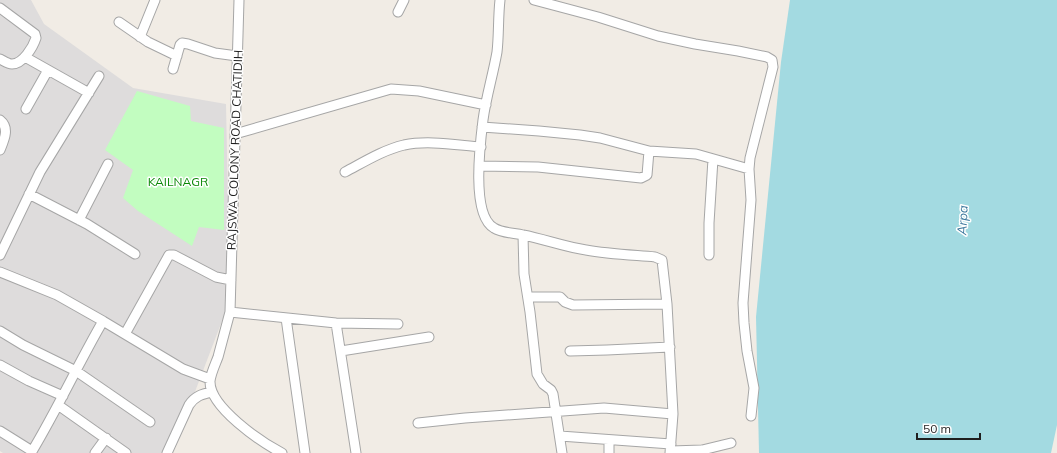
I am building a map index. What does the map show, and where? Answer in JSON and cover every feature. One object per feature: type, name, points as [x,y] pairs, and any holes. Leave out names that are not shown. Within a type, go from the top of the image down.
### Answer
[{"type":"street","points":[[140,37],[155,0]]},
{"type":"street","name":"RAJSWA COLONY ROAD CHATIDIH","points":[[210,379],[230,312],[231,300],[239,0]]},
{"type":"street","points":[[398,12],[404,0]]},
{"type":"street","points":[[500,0],[497,49],[482,128],[479,197],[483,215],[488,223],[500,231],[585,250],[660,258],[662,260],[664,265],[670,347],[673,414],[671,450]]},
{"type":"street","points":[[534,0],[598,17],[658,36],[768,57],[772,60],[773,68],[750,158],[749,169],[751,200],[743,303],[747,351],[754,388],[751,416]]},
{"type":"street","points":[[0,8],[35,34],[36,38],[25,57],[18,62],[13,64],[7,63],[0,59]]},
{"type":"street","points":[[119,22],[140,37],[177,56]]},
{"type":"street","points":[[173,69],[180,45],[185,43],[215,53],[237,56]]},
{"type":"street","points":[[25,57],[89,93]]},
{"type":"street","points":[[26,109],[48,70]]},
{"type":"street","points":[[0,255],[29,194],[51,153],[99,76]]},
{"type":"street","points":[[235,134],[391,89],[419,91],[486,105]]},
{"type":"street","points":[[0,120],[5,125],[6,130],[0,150]]},
{"type":"street","points":[[482,128],[539,131],[600,138],[649,151],[696,154],[749,169]]},
{"type":"street","points":[[345,172],[384,151],[404,145],[423,143],[481,147]]},
{"type":"street","points":[[480,166],[538,167],[640,178],[647,175],[649,151]]},
{"type":"street","points":[[709,254],[709,223],[713,158]]},
{"type":"street","points":[[79,220],[108,164]]},
{"type":"street","points":[[29,194],[79,220],[135,254]]},
{"type":"street","points":[[523,235],[524,274],[537,374],[543,384],[553,394],[562,453]]},
{"type":"street","points":[[125,334],[170,255],[174,255],[216,277],[231,280]]},
{"type":"street","points":[[0,272],[57,295],[183,369],[210,379],[212,392],[236,421],[251,434],[282,453]]},
{"type":"street","points":[[528,297],[560,297],[565,302],[573,305],[667,304]]},
{"type":"street","points":[[230,312],[336,322],[398,324]]},
{"type":"street","points":[[286,318],[306,453]]},
{"type":"street","points":[[0,431],[31,452],[103,321]]},
{"type":"street","points":[[336,322],[356,453]]},
{"type":"street","points":[[0,331],[23,345],[76,371],[150,422]]},
{"type":"street","points":[[340,352],[428,337]]},
{"type":"street","points":[[570,351],[670,347]]},
{"type":"street","points":[[0,365],[29,381],[63,396]]},
{"type":"street","points":[[167,453],[192,400],[201,394],[212,392]]},
{"type":"street","points":[[58,405],[126,453]]},
{"type":"street","points":[[418,423],[472,417],[604,408],[673,414]]},
{"type":"street","points":[[560,436],[609,440],[671,450],[702,450],[731,443]]},
{"type":"street","points":[[95,453],[106,438]]},
{"type":"street","points":[[609,440],[609,453]]},
{"type":"shaded area","points":[[0,0],[31,0],[44,24],[133,88],[226,104],[230,300],[180,431],[167,453],[3,453],[0,451]]},
{"type":"green space","name":"KAILNAGR","points":[[137,91],[190,106],[191,121],[224,128],[224,230],[199,227],[192,246],[138,211],[123,198],[133,170],[105,150]]},
{"type":"water","name":"Arpa","points":[[790,0],[1057,0],[1057,425],[1051,453],[759,453],[756,317],[781,62]]}]
